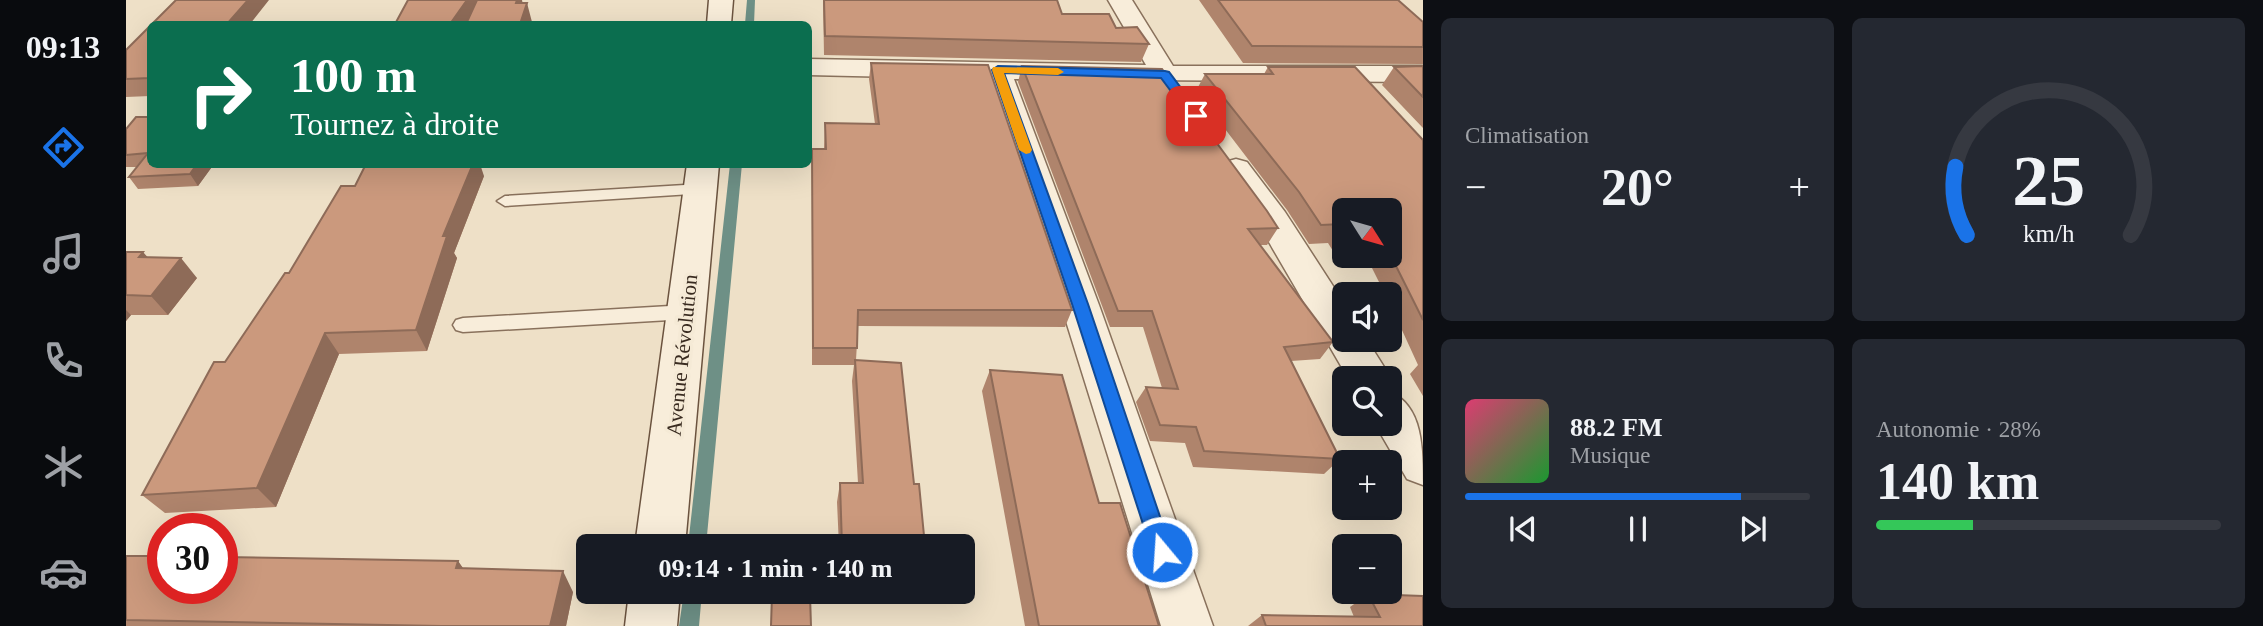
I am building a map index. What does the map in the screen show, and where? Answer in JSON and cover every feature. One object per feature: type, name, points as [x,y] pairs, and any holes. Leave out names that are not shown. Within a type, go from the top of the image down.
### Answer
[{"type":"street","points":[[719,21],[721,0]]},
{"type":"street","points":[[1121,0],[1165,74],[1190,108]]},
{"type":"street","points":[[812,66],[1165,74],[1423,74]]},
{"type":"street","points":[[998,70],[1080,304],[1187,626]]},
{"type":"street","points":[[1353,74],[1379,103]]},
{"type":"street","points":[[1215,141],[1273,219],[1332,316]]},
{"type":"street","name":"Avenue Révolution","points":[[661,534],[702,177]]},
{"type":"street","points":[[1402,430],[1423,465]]},
{"type":"street","points":[[651,626],[654,604]]},
{"type":"lane","points":[[505,201],[702,177]]},
{"type":"lane","points":[[463,325],[687,312]]},
{"type":"building","points":[[176,0],[248,0],[230,21],[155,21]]},
{"type":"building","points":[[408,0],[467,0],[452,21],[397,21]]},
{"type":"building","points":[[477,0],[517,0],[516,3],[527,3],[521,21],[467,21]]},
{"type":"building","points":[[824,0],[1057,0],[1062,14],[1109,14],[1116,28],[1137,27],[1149,44],[825,36]]},
{"type":"building","points":[[1218,0],[1398,0],[1423,22],[1423,47],[1252,46]]},
{"type":"building","points":[[147,29],[147,78],[126,79],[126,50]]},
{"type":"building","points":[[871,63],[988,65],[1072,310],[858,310],[857,348],[813,348],[812,149],[826,149],[825,123],[879,124]]},
{"type":"building","points":[[1022,66],[1162,69],[1278,228],[1248,229],[1332,341],[1284,347],[1336,450],[1332,450],[1332,459],[1204,451],[1196,427],[1160,425],[1146,387],[1178,389],[1152,311],[1118,311]]},
{"type":"building","points":[[1423,66],[1423,97],[1394,67]]},
{"type":"building","points":[[1268,67],[1355,67],[1423,140],[1423,320],[1397,268],[1402,268],[1402,198],[1332,198],[1332,224],[1321,225],[1299,192],[1205,74],[1273,74]]},
{"type":"building","points":[[136,117],[147,117],[147,153],[126,155],[126,129]]},
{"type":"building","points":[[147,154],[147,168],[194,168],[190,174],[129,177]]},
{"type":"building","points":[[364,168],[471,168],[443,236],[447,236],[416,330],[325,333],[257,488],[142,495],[214,362],[225,362],[285,273],[289,273],[341,186],[355,186]]},
{"type":"building","points":[[126,252],[143,252],[139,257],[181,258],[151,296],[126,295]]},
{"type":"building","points":[[855,360],[901,363],[914,484],[919,484],[924,534],[842,534],[840,483],[863,483]]},
{"type":"building","points":[[990,370],[1062,375],[1099,503],[1120,503],[1159,626],[1039,626]]},
{"type":"building","points":[[126,556],[147,556],[147,604],[238,604],[238,557],[458,561],[456,568],[563,571],[550,626],[126,620]]},
{"type":"building","points":[[1402,595],[1423,596],[1423,626],[1266,626],[1262,615],[1380,617],[1373,604],[1402,604]]},
{"type":"building","points":[[772,604],[810,604],[811,626],[771,626]]},
{"type":"waterway","points":[[750,21],[751,0]]},
{"type":"waterway","points":[[698,534],[736,168]]},
{"type":"waterway","points":[[689,626],[692,604]]},
{"type":"slow traffic","points":[[1026,150],[998,70],[1058,72]]},
{"type":"route","points":[[1162,552],[1080,304],[998,70],[1165,74],[1196,116]]}]
